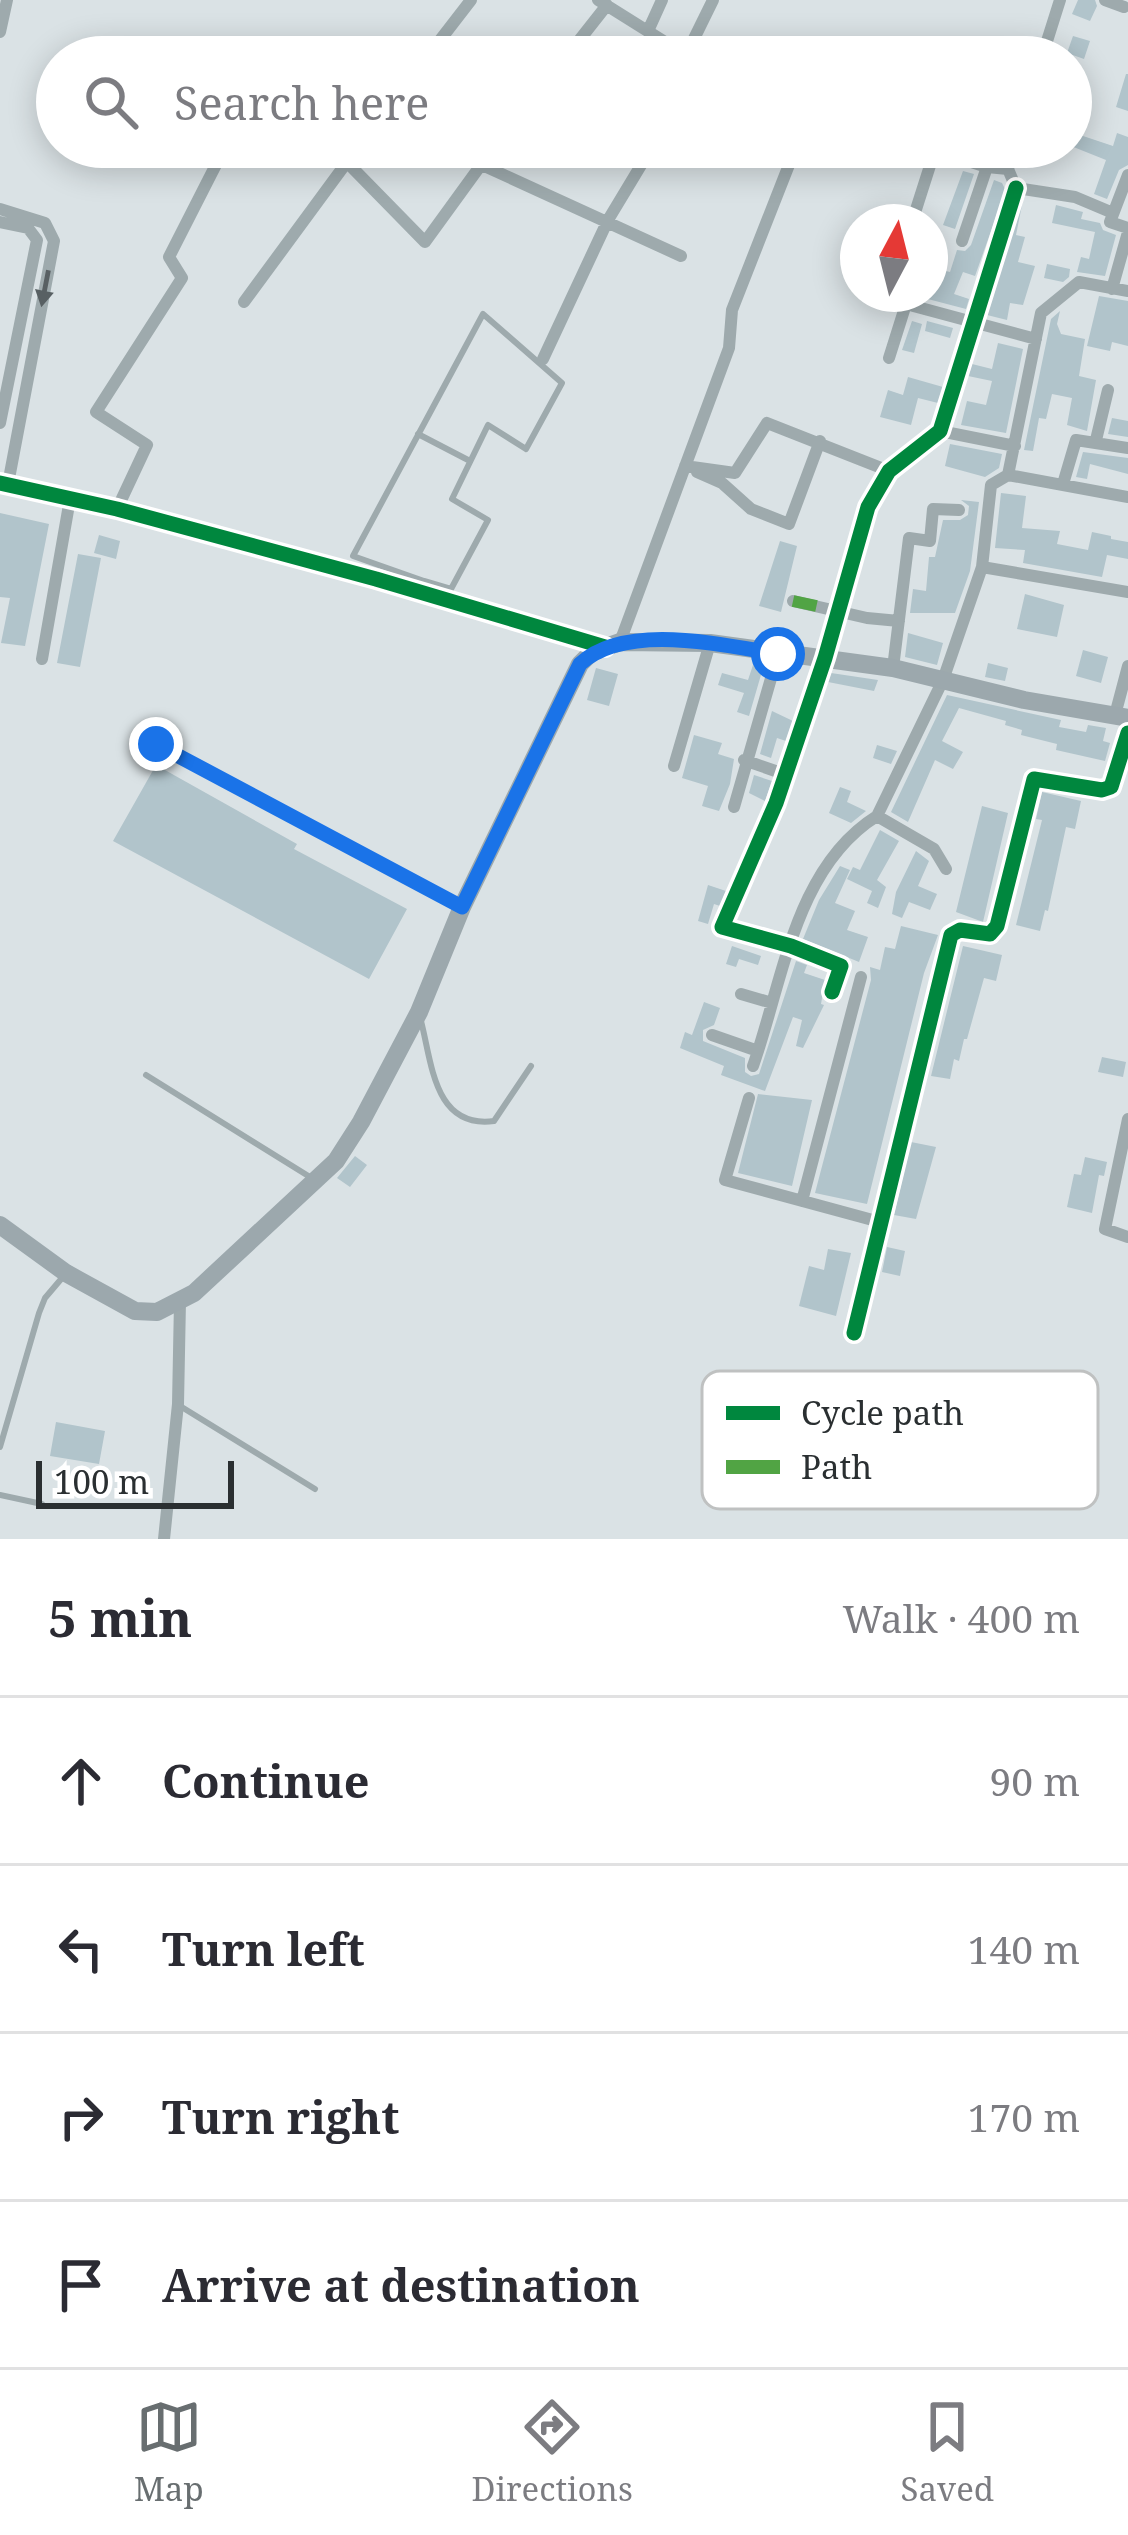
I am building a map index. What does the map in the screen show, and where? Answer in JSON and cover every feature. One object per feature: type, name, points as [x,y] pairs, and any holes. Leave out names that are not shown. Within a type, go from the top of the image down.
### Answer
[{"type":"main road","points":[[0,1225],[66,1273],[135,1310],[157,1312],[194,1293],[336,1161],[362,1122],[419,1012],[462,907],[580,664],[612,644],[710,643],[825,658],[1122,716]]},
{"type":"street","points":[[0,32],[7,0]]},
{"type":"street","points":[[443,36],[471,0]]},
{"type":"street","points":[[648,31],[662,0]]},
{"type":"street","points":[[696,36],[713,0]]},
{"type":"street","points":[[1049,36],[1060,0]]},
{"type":"street","points":[[1105,0],[1126,5]]},
{"type":"street","points":[[580,36],[602,3],[656,36]]},
{"type":"street","points":[[117,509],[147,445],[96,412],[182,278],[169,257],[214,168]]},
{"type":"street","points":[[244,302],[342,168]]},
{"type":"street","points":[[352,168],[425,242],[477,168]]},
{"type":"street","points":[[489,168],[681,256]]},
{"type":"street","points":[[543,359],[608,220],[639,168]]},
{"type":"street","points":[[51,228],[54,241],[4,484],[422,587],[612,644],[729,348],[733,310],[788,168]]},
{"type":"street","points":[[916,204],[925,168]]},
{"type":"street","points":[[962,241],[987,168]]},
{"type":"street","points":[[832,992],[841,966],[722,927],[776,803],[840,611],[868,507],[889,471],[940,431],[1016,188],[1008,170],[994,168]]},
{"type":"street","points":[[1112,289],[1128,230],[1110,222],[1128,175]]},
{"type":"street","points":[[1016,188],[1075,197],[1113,213]]},
{"type":"street","points":[[0,209],[51,228]]},
{"type":"street","points":[[0,222],[28,228],[36,236]]},
{"type":"street","points":[[36,236],[51,228]]},
{"type":"street","points":[[0,423],[36,236]]},
{"type":"street","points":[[1008,475],[1042,313],[1078,282],[1128,291]]},
{"type":"street","points":[[889,358],[906,304],[1036,339]]},
{"type":"street","points":[[1096,440],[1108,390]]},
{"type":"street","points":[[685,466],[736,473],[767,423],[889,471]]},
{"type":"street","points":[[940,431],[1015,446]]},
{"type":"street","points":[[1063,484],[1076,440],[1128,448]]},
{"type":"street","points":[[685,466],[722,483],[751,509],[789,524],[820,441]]},
{"type":"street","points":[[712,1035],[755,1059],[818,876],[853,832],[878,816],[943,680],[982,566],[991,485],[1008,475],[1128,497]]},
{"type":"street","points":[[42,659],[70,499]]},
{"type":"street","points":[[893,668],[909,538],[930,541],[933,508],[959,510]]},
{"type":"street","points":[[982,566],[1128,592]]},
{"type":"street","points":[[793,601],[899,621]]},
{"type":"street","points":[[674,766],[710,643]]},
{"type":"street","points":[[734,807],[778,654]]},
{"type":"street","points":[[1122,716],[1128,666]]},
{"type":"street","points":[[854,1333],[951,935],[960,930],[989,934],[998,926],[1034,779],[1102,790],[1111,787],[1128,733]]},
{"type":"street","points":[[744,760],[784,774]]},
{"type":"street","points":[[878,816],[934,848],[946,869]]},
{"type":"street","points":[[802,1201],[862,977]]},
{"type":"street","points":[[742,994],[772,1004]]},
{"type":"street","points":[[749,1098],[725,1180],[880,1222]]},
{"type":"street","points":[[1128,1119],[1105,1229],[1128,1237]]},
{"type":"street","points":[[164,1539],[178,1404],[180,1301]]},
{"type":"lane","points":[[483,314],[562,383],[526,448],[488,425],[452,499],[488,520],[451,589],[422,587],[353,556],[418,434],[483,314]]},
{"type":"lane","points":[[418,434],[470,461]]},
{"type":"lane","points":[[156,744],[462,907]]},
{"type":"lane","points":[[419,1012],[444,1105],[458,1115],[482,1123],[494,1121],[531,1066]]},
{"type":"lane","points":[[146,1076],[313,1179]]},
{"type":"lane","points":[[0,1448],[45,1298],[66,1273]]},
{"type":"lane","points":[[178,1404],[315,1490]]},
{"type":"lane","points":[[0,1495],[43,1504]]},
{"type":"building","points":[[1078,0],[1095,0],[1090,21],[1072,14]]},
{"type":"building","points":[[1128,74],[1128,111],[1116,107]]},
{"type":"building","points":[[1117,133],[1128,137],[1128,165],[1119,170],[1107,199],[1094,194],[1106,160],[1092,154],[1092,139],[1113,146]]},
{"type":"building","points":[[963,171],[974,174],[955,229],[948,227],[948,212]]},
{"type":"building","points":[[994,180],[1002,183],[1005,189],[975,276],[963,272],[954,294],[969,299],[966,309],[948,304],[948,272],[957,250],[965,251]]},
{"type":"building","points":[[1023,200],[1016,235],[1025,237],[1018,262],[1035,266],[1023,305],[1010,303],[1007,320],[987,315]]},
{"type":"building","points":[[1056,205],[1083,212],[1081,219],[1100,223],[1103,230],[1116,235],[1105,276],[1077,272],[1081,257],[1089,259],[1095,232],[1052,223]]},
{"type":"building","points":[[1047,264],[1070,269],[1069,277],[1063,282],[1044,278]]},
{"type":"building","points":[[1099,296],[1128,301],[1128,346],[1112,342],[1110,351],[1087,346]]},
{"type":"building","points":[[1060,311],[1061,334],[1085,339],[1079,376],[1096,380],[1087,431],[1067,425],[1072,398],[1052,394],[1046,419],[1039,418],[1033,451],[1024,450],[1051,319]]},
{"type":"building","points":[[912,321],[922,324],[914,353],[902,350]]},
{"type":"building","points":[[927,321],[953,328],[950,338],[925,331]]},
{"type":"building","points":[[998,343],[1023,349],[1006,433],[961,425],[967,401],[986,405],[992,381],[968,376],[972,364],[992,369]]},
{"type":"building","points":[[908,377],[943,387],[938,403],[918,398],[911,425],[880,417],[888,390],[903,395]]},
{"type":"building","points":[[1112,418],[1128,421],[1128,437],[1108,434]]},
{"type":"building","points":[[950,444],[1002,454],[999,468],[985,477],[945,466]]},
{"type":"building","points":[[1083,452],[1128,458],[1128,474],[1090,464],[1087,479],[1076,477]]},
{"type":"building","points":[[1001,493],[1026,496],[1022,528],[1060,531],[1057,544],[1088,550],[1092,532],[1111,536],[1128,542],[1128,559],[1107,555],[1102,577],[1023,563],[1025,550],[995,548]]},
{"type":"building","points":[[961,500],[979,502],[970,571],[955,613],[910,613],[913,589],[926,591],[929,557],[935,557],[943,520],[968,515],[969,506]]},
{"type":"building","points":[[0,513],[49,524],[25,646],[1,643],[10,598],[0,597]]},
{"type":"building","points":[[99,535],[120,541],[116,559],[94,553]]},
{"type":"building","points":[[780,541],[797,546],[781,612],[759,606]]},
{"type":"building","points":[[78,554],[101,558],[80,667],[57,663]]},
{"type":"building","points":[[1025,594],[1064,605],[1057,637],[1017,629]]},
{"type":"building","points":[[908,633],[943,643],[937,665],[905,657]]},
{"type":"building","points":[[1083,650],[1108,657],[1101,683],[1076,676]]},
{"type":"building","points":[[988,663],[1008,668],[1005,681],[985,677]]},
{"type":"building","points":[[753,665],[763,668],[749,716],[737,712],[744,693],[718,685],[722,673],[748,680]]},
{"type":"building","points":[[596,668],[618,674],[609,706],[587,700]]},
{"type":"building","points":[[831,673],[878,680],[874,691],[828,682]]},
{"type":"building","points":[[947,695],[1061,720],[1059,727],[1086,732],[1088,725],[1106,728],[1103,741],[1110,743],[1105,761],[1056,750],[1057,744],[1021,735],[1022,730],[1005,725],[1006,721],[959,708],[942,741],[963,752],[953,769],[935,760],[908,822],[891,812]]},
{"type":"building","points":[[772,711],[793,721],[786,741],[777,738],[771,758],[760,754]]},
{"type":"building","points":[[694,735],[722,743],[718,754],[734,759],[719,811],[702,806],[708,786],[682,778]]},
{"type":"building","points":[[877,745],[897,751],[891,764],[873,758]]},
{"type":"building","points":[[156,765],[297,844],[294,849],[407,909],[369,979],[113,841]]},
{"type":"building","points":[[754,775],[772,781],[765,801],[749,793]]},
{"type":"building","points":[[840,787],[851,791],[847,802],[866,811],[851,823],[829,813]]},
{"type":"building","points":[[1042,792],[1081,801],[1075,829],[1066,827],[1040,931],[1016,925],[1042,820],[1036,819]]},
{"type":"building","points":[[982,806],[1008,813],[983,922],[956,912]]},
{"type":"building","points":[[880,830],[899,841],[877,880],[886,887],[878,908],[867,903],[872,891],[847,879],[853,867],[860,870]]},
{"type":"building","points":[[916,851],[929,861],[918,886],[937,894],[930,910],[909,902],[902,918],[892,914],[896,892]]},
{"type":"building","points":[[840,866],[850,870],[835,903],[855,911],[847,930],[868,937],[859,962],[803,939]]},
{"type":"building","points":[[708,885],[726,891],[720,906],[714,904],[708,924],[698,921]]},
{"type":"building","points":[[901,926],[938,935],[924,973],[867,1204],[815,1193],[871,980],[870,967],[880,970],[885,947],[895,949]]},
{"type":"building","points":[[732,946],[761,956],[758,965],[739,959],[736,967],[726,964]]},
{"type":"building","points":[[963,946],[1002,955],[996,981],[984,978],[950,1079],[931,1076]]},
{"type":"building","points":[[796,961],[807,965],[804,973],[825,980],[824,1005],[803,1048],[796,1046],[802,1020],[793,1017],[765,1091],[721,1075],[724,1066],[680,1048],[685,1032],[692,1035],[704,1002],[720,1008],[714,1025],[703,1030],[703,1041],[745,1058],[745,1072],[759,1074]]},
{"type":"building","points":[[1102,1057],[1126,1062],[1123,1077],[1098,1072]]},
{"type":"building","points":[[758,1094],[812,1100],[792,1186],[738,1173]]},
{"type":"building","points":[[911,1142],[936,1147],[916,1219],[894,1215]]},
{"type":"building","points":[[355,1156],[367,1165],[350,1187],[337,1178]]},
{"type":"building","points":[[1085,1157],[1107,1162],[1104,1176],[1099,1175],[1092,1213],[1067,1207],[1074,1174],[1081,1175]]},
{"type":"building","points":[[887,1247],[905,1251],[900,1276],[882,1272]]},
{"type":"building","points":[[828,1249],[851,1253],[836,1316],[799,1306],[809,1266],[824,1270]]},
{"type":"building","points":[[56,1422],[105,1431],[99,1464],[50,1456]]},
{"type":"marked path","points":[[793,601],[840,611]]},
{"type":"cycle path","points":[[832,992],[841,966],[722,927],[776,803],[825,658],[868,507],[889,471],[940,431],[1016,188]]},
{"type":"cycle path","points":[[0,483],[117,509],[376,579],[605,647]]},
{"type":"cycle path","points":[[854,1333],[951,935],[960,930],[990,934],[997,926],[1034,779],[1102,790],[1111,787],[1128,733]]},
{"type":"route","points":[[156,744],[462,907],[580,664],[592,652],[634,640],[710,643],[778,654]]}]
